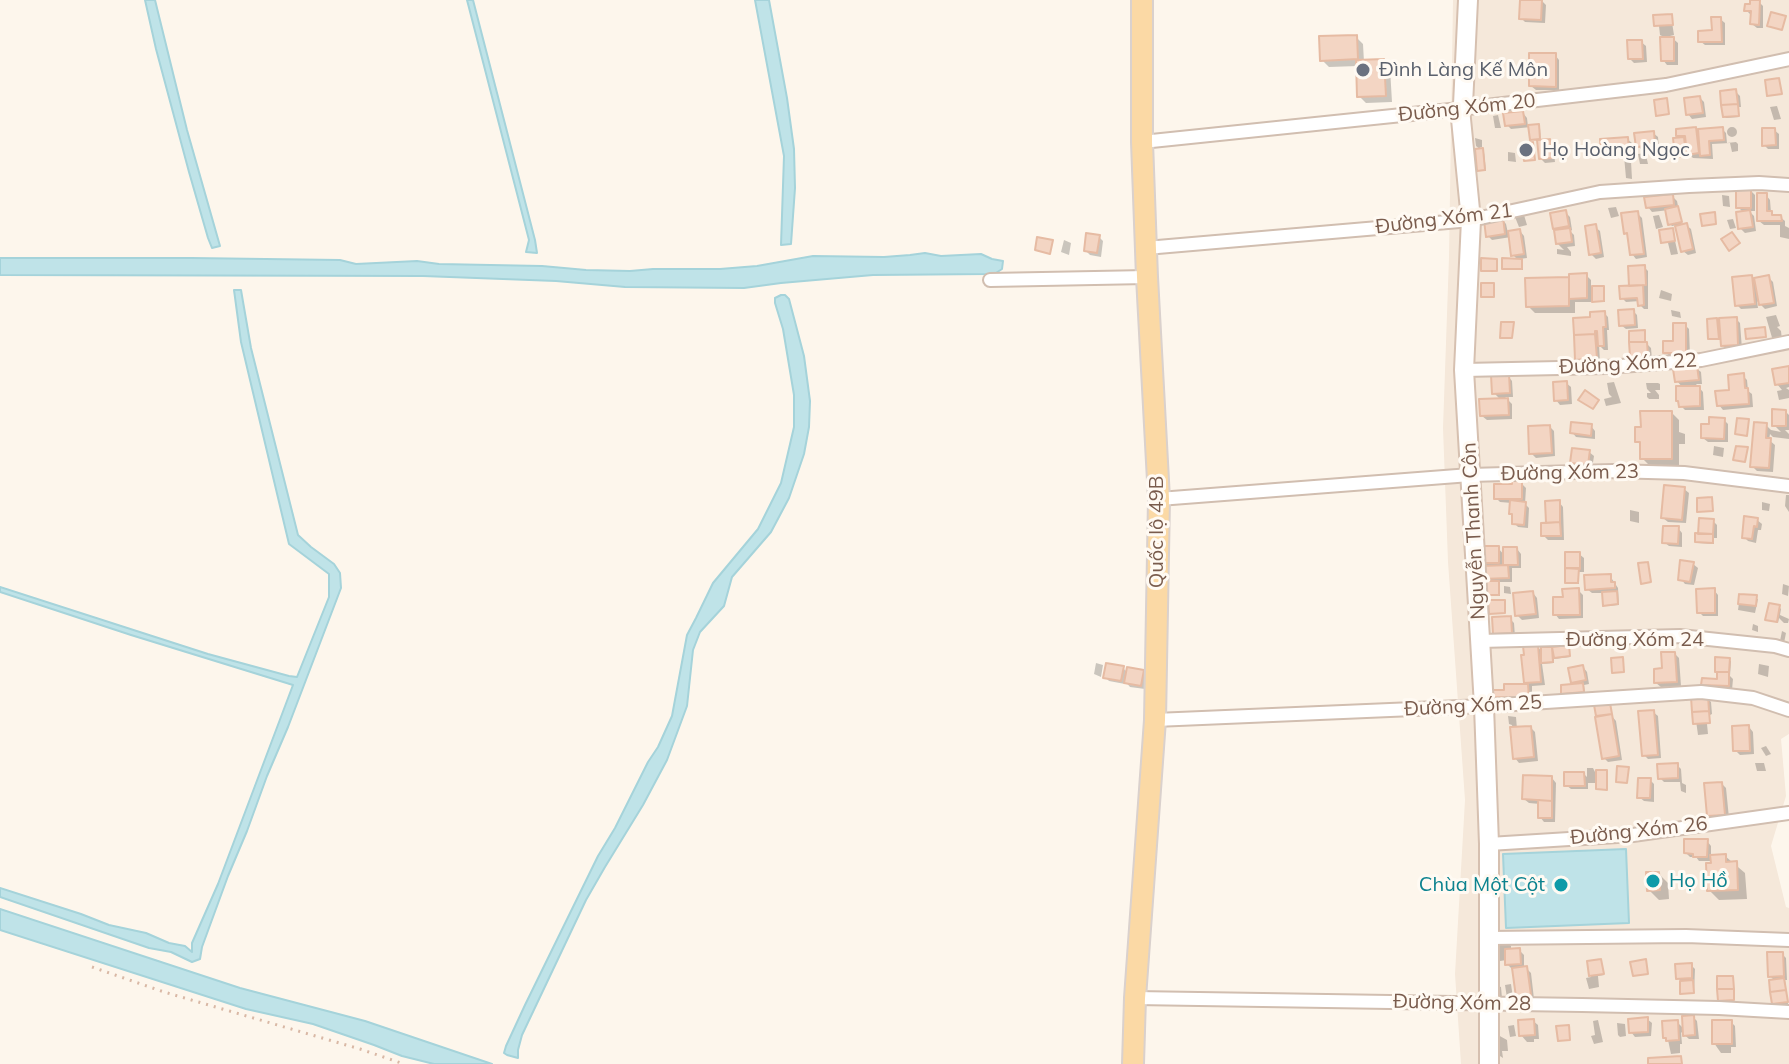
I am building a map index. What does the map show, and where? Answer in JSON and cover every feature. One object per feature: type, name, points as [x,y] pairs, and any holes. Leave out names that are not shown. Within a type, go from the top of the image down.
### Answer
[{"type":"main road","name":"Quốc lộ 49B","points":[[1133,1064],[1155,720],[1159,499],[1142,142],[1142,0]]},
{"type":"street","name":"Nguyễn Thanh Côn","points":[[1468,0],[1463,105],[1460,109],[1471,220],[1464,370],[1489,844],[1489,1064]]},
{"type":"street","name":"Đường Xóm 20","points":[[1142,142],[1666,85],[1789,59]]},
{"type":"street","name":"Đường Xóm 21","points":[[1146,248],[1471,220],[1600,192],[1759,183],[1789,185]]},
{"type":"street","points":[[990,280],[1147,277]]},
{"type":"street","name":"Đường Xóm 22","points":[[1464,370],[1607,367],[1701,360],[1789,342]]},
{"type":"street","name":"Đường Xóm 23","points":[[1159,499],[1470,475],[1612,471],[1684,473],[1789,486]]},
{"type":"street","name":"Đường Xóm 24","points":[[1480,641],[1680,636],[1789,650]]},
{"type":"street","name":"Đường Xóm 25","points":[[1155,720],[1484,706],[1701,692],[1753,698],[1789,710]]},
{"type":"street","name":"Đường Xóm 26","points":[[1489,844],[1633,835],[1789,813]]},
{"type":"street","points":[[1489,938],[1686,936],[1789,940]]},
{"type":"street","name":"Đường Xóm 28","points":[[1135,998],[1719,1008],[1789,1012]]},
{"type":"path","points":[[92,967],[164,992],[404,1064]]},
{"type":"shaded area","points":[[1453,0],[1789,0],[1789,734],[1781,739],[1786,796],[1771,846],[1786,907],[1789,908],[1789,1064],[1461,1064],[1455,974],[1465,800],[1448,562],[1443,428]]},
{"type":"water","points":[[145,0],[155,0],[220,246],[212,248],[208,238]]},
{"type":"water","points":[[467,0],[473,0],[537,253],[526,252],[529,240]]},
{"type":"water","points":[[755,0],[769,0],[787,98],[794,149],[791,244],[781,245],[784,156]]},
{"type":"water","points":[[925,253],[941,256],[981,254],[1003,261],[1002,269],[988,274],[873,275],[744,288],[625,287],[423,276],[0,275],[0,258],[340,260],[356,264],[417,261],[630,271],[757,266],[813,256],[884,257]]},
{"type":"water","points":[[234,290],[241,290],[251,348],[298,535],[334,564],[340,573],[341,588],[228,876],[200,959],[192,962],[171,952],[149,948],[0,897],[0,888],[109,925],[185,946],[192,952],[192,943],[218,884],[293,685],[0,592],[0,587],[208,654],[297,677],[329,597],[329,574],[289,544],[241,342]]},
{"type":"water","points":[[781,295],[789,299],[804,356],[810,401],[804,454],[789,498],[771,532],[732,577],[724,606],[700,632],[693,650],[687,706],[667,760],[586,900],[522,1035],[518,1058],[507,1055],[504,1053],[506,1046],[525,1005],[598,856],[672,716],[687,635],[713,583],[758,529],[781,483],[794,427],[794,395],[783,329],[775,303],[775,298]]},
{"type":"water","points":[[1626,849],[1629,923],[1506,928],[1503,854]]},
{"type":"water","points":[[0,909],[240,988],[365,1021],[492,1064],[434,1064],[402,1056],[313,1024],[246,1009],[0,930]]},
{"type":"building","points":[[1520,0],[1542,0],[1541,20],[1519,19]]},
{"type":"building","points":[[1750,0],[1760,0],[1759,25],[1750,24],[1751,11],[1744,11],[1745,4],[1750,4]]},
{"type":"building","points":[[1771,12],[1786,16],[1782,30],[1767,26]]},
{"type":"building","points":[[1672,14],[1673,25],[1654,26],[1653,15]]},
{"type":"building","points":[[1711,17],[1721,17],[1722,42],[1698,42],[1698,31],[1712,30]]},
{"type":"building","points":[[1357,35],[1358,59],[1320,61],[1319,36]]},
{"type":"building","points":[[1660,37],[1674,37],[1674,61],[1661,61]]},
{"type":"building","points":[[1627,40],[1642,40],[1643,59],[1628,59]]},
{"type":"building","points":[[1529,53],[1556,53],[1556,87],[1529,86]]},
{"type":"building","points":[[1384,59],[1386,96],[1357,97],[1356,60]]},
{"type":"building","points":[[1779,78],[1782,94],[1767,96],[1765,80]]},
{"type":"building","points":[[1736,89],[1738,104],[1721,105],[1720,91]]},
{"type":"building","points":[[1700,96],[1703,113],[1686,115],[1684,98]]},
{"type":"building","points":[[1667,98],[1669,114],[1656,116],[1654,100]]},
{"type":"building","points":[[1738,104],[1739,116],[1723,117],[1721,105]]},
{"type":"building","points":[[1523,111],[1525,124],[1505,126],[1503,113]]},
{"type":"building","points":[[1539,124],[1540,139],[1530,140],[1528,125]]},
{"type":"building","points":[[1696,127],[1699,153],[1687,155],[1685,136],[1676,136],[1676,129]]},
{"type":"building","points":[[1723,127],[1724,140],[1709,141],[1710,155],[1700,156],[1698,129]]},
{"type":"building","points":[[1762,128],[1775,128],[1776,145],[1762,146]]},
{"type":"building","points":[[1654,131],[1655,145],[1636,147],[1634,133]]},
{"type":"building","points":[[1628,137],[1629,152],[1601,154],[1600,139]]},
{"type":"building","points":[[1684,137],[1686,156],[1675,157],[1673,138]]},
{"type":"building","points":[[1550,139],[1552,158],[1539,159],[1537,140]]},
{"type":"building","points":[[1533,142],[1535,160],[1524,161],[1522,143]]},
{"type":"building","points":[[1483,148],[1485,170],[1477,171],[1475,149]]},
{"type":"building","points":[[1736,189],[1751,189],[1751,208],[1736,208]]},
{"type":"building","points":[[1757,193],[1767,193],[1767,211],[1772,211],[1772,215],[1781,215],[1782,221],[1757,221]]},
{"type":"building","points":[[1673,194],[1674,205],[1646,208],[1644,197]]},
{"type":"building","points":[[1678,206],[1682,222],[1668,225],[1665,209]]},
{"type":"building","points":[[1566,210],[1569,226],[1553,229],[1550,213]]},
{"type":"building","points":[[1750,210],[1753,227],[1738,229],[1736,212]]},
{"type":"building","points":[[1638,211],[1644,254],[1630,255],[1621,213]]},
{"type":"building","points":[[1715,212],[1716,224],[1702,226],[1700,214]]},
{"type":"building","points":[[1503,217],[1505,234],[1486,237],[1484,220]]},
{"type":"building","points":[[1687,223],[1693,249],[1681,252],[1675,226]]},
{"type":"building","points":[[1596,224],[1601,253],[1589,255],[1585,226]]},
{"type":"building","points":[[1570,228],[1572,242],[1556,244],[1554,230]]},
{"type":"building","points":[[1673,228],[1675,241],[1661,243],[1659,230]]},
{"type":"building","points":[[1520,229],[1524,254],[1511,256],[1508,231]]},
{"type":"building","points":[[1732,232],[1740,243],[1729,251],[1721,239]]},
{"type":"building","points":[[1086,233],[1100,235],[1097,253],[1084,251]]},
{"type":"building","points":[[1037,237],[1053,240],[1050,254],[1035,250]]},
{"type":"building","points":[[1481,258],[1497,259],[1497,271],[1481,271]]},
{"type":"building","points":[[1502,258],[1522,259],[1522,269],[1502,269]]},
{"type":"building","points":[[1645,265],[1646,285],[1629,286],[1628,266]]},
{"type":"building","points":[[1587,273],[1587,298],[1569,299],[1569,274]]},
{"type":"building","points":[[1752,275],[1755,304],[1735,306],[1732,277]]},
{"type":"building","points":[[1769,275],[1774,303],[1759,305],[1754,278]]},
{"type":"building","points":[[1569,277],[1569,306],[1526,307],[1525,278]]},
{"type":"building","points":[[1481,283],[1494,283],[1494,297],[1481,297]]},
{"type":"building","points":[[1643,285],[1644,305],[1638,306],[1637,298],[1620,299],[1619,286]]},
{"type":"building","points":[[1592,286],[1604,286],[1604,301],[1592,302]]},
{"type":"building","points":[[1634,309],[1635,325],[1619,326],[1618,310]]},
{"type":"building","points":[[1605,311],[1604,346],[1598,346],[1597,331],[1595,334],[1574,335],[1573,318],[1590,317],[1590,312]]},
{"type":"building","points":[[1737,317],[1738,345],[1721,346],[1719,318]]},
{"type":"building","points":[[1717,318],[1719,339],[1708,339],[1707,319]]},
{"type":"building","points":[[1501,322],[1514,322],[1512,338],[1500,338]]},
{"type":"building","points":[[1673,323],[1686,323],[1686,353],[1663,353],[1663,341],[1673,341]]},
{"type":"building","points":[[1765,327],[1766,337],[1746,339],[1745,329]]},
{"type":"building","points":[[1645,330],[1645,342],[1629,342],[1629,331]]},
{"type":"building","points":[[1595,334],[1597,358],[1575,360],[1574,335]]},
{"type":"building","points":[[1629,342],[1647,342],[1648,356],[1630,357]]},
{"type":"building","points":[[1697,366],[1699,380],[1675,382],[1673,369]]},
{"type":"building","points":[[1789,366],[1789,383],[1775,385],[1772,369]]},
{"type":"building","points":[[1744,373],[1749,404],[1717,406],[1715,391],[1729,390],[1728,375]]},
{"type":"building","points":[[1509,374],[1510,393],[1492,394],[1491,375]]},
{"type":"building","points":[[1567,381],[1568,400],[1554,401],[1553,382]]},
{"type":"building","points":[[1676,386],[1700,386],[1700,406],[1679,407]]},
{"type":"building","points":[[1585,390],[1599,400],[1593,409],[1578,400]]},
{"type":"building","points":[[1508,398],[1509,415],[1480,416],[1479,399]]},
{"type":"building","points":[[1772,409],[1786,410],[1786,426],[1772,426]]},
{"type":"building","points":[[1640,411],[1672,411],[1672,459],[1640,459],[1640,442],[1635,442],[1635,427],[1641,427]]},
{"type":"building","points":[[1709,417],[1725,418],[1724,439],[1701,438],[1701,424],[1709,424]]},
{"type":"building","points":[[1737,418],[1749,419],[1747,436],[1735,434]]},
{"type":"building","points":[[1571,422],[1592,424],[1591,436],[1570,433]]},
{"type":"building","points":[[1754,422],[1767,423],[1766,438],[1771,438],[1769,468],[1750,467]]},
{"type":"building","points":[[1550,425],[1552,453],[1529,454],[1528,426]]},
{"type":"building","points":[[1736,446],[1748,447],[1745,462],[1733,460]]},
{"type":"building","points":[[1572,448],[1590,450],[1588,465],[1570,463]]},
{"type":"building","points":[[1512,481],[1522,481],[1522,499],[1494,499],[1494,484],[1512,484]]},
{"type":"building","points":[[1664,485],[1685,487],[1682,520],[1661,518]]},
{"type":"building","points":[[1712,497],[1713,511],[1697,512],[1697,498]]},
{"type":"building","points":[[1510,500],[1526,502],[1524,525],[1512,524]]},
{"type":"building","points":[[1560,500],[1560,522],[1546,523],[1545,501]]},
{"type":"building","points":[[1744,516],[1758,518],[1752,539],[1742,538]]},
{"type":"building","points":[[1699,518],[1714,519],[1713,534],[1698,534]]},
{"type":"building","points":[[1560,522],[1561,536],[1541,536],[1541,523]]},
{"type":"building","points":[[1663,526],[1679,526],[1678,544],[1662,543]]},
{"type":"building","points":[[1695,533],[1713,534],[1713,543],[1695,542]]},
{"type":"building","points":[[1479,546],[1499,546],[1499,563],[1479,563]]},
{"type":"building","points":[[1503,547],[1517,547],[1518,565],[1503,565]]},
{"type":"building","points":[[1565,552],[1580,552],[1580,569],[1565,568]]},
{"type":"building","points":[[1680,560],[1694,562],[1690,582],[1678,580]]},
{"type":"building","points":[[1648,562],[1651,582],[1641,584],[1638,563]]},
{"type":"building","points":[[1508,565],[1509,578],[1482,579],[1482,566]]},
{"type":"building","points":[[1565,568],[1579,568],[1578,583],[1565,583]]},
{"type":"building","points":[[1611,574],[1615,588],[1585,590],[1584,575]]},
{"type":"building","points":[[1484,581],[1499,581],[1499,595],[1484,595]]},
{"type":"building","points":[[1579,588],[1580,615],[1553,615],[1553,597],[1563,597],[1562,589]]},
{"type":"building","points":[[1715,588],[1715,613],[1697,613],[1696,589]]},
{"type":"building","points":[[1533,591],[1536,614],[1515,616],[1513,593]]},
{"type":"building","points":[[1617,591],[1618,604],[1603,606],[1602,592]]},
{"type":"building","points":[[1739,594],[1757,595],[1756,606],[1738,604]]},
{"type":"building","points":[[1488,600],[1505,600],[1505,613],[1489,614]]},
{"type":"building","points":[[1769,603],[1780,605],[1777,622],[1765,620]]},
{"type":"building","points":[[1511,616],[1512,633],[1493,634],[1492,617]]},
{"type":"building","points":[[1538,645],[1541,682],[1524,683],[1523,646]]},
{"type":"building","points":[[1569,645],[1570,656],[1554,658],[1552,647]]},
{"type":"building","points":[[1541,647],[1552,647],[1553,662],[1541,663]]},
{"type":"building","points":[[1661,652],[1675,652],[1677,682],[1654,683],[1654,669],[1662,668]]},
{"type":"building","points":[[1623,657],[1624,672],[1612,673],[1611,658]]},
{"type":"building","points":[[1715,657],[1730,658],[1729,672],[1715,672]]},
{"type":"building","points":[[1106,663],[1124,666],[1121,681],[1103,678]]},
{"type":"building","points":[[1583,665],[1586,680],[1571,683],[1568,668]]},
{"type":"building","points":[[1127,667],[1144,670],[1141,686],[1124,683]]},
{"type":"building","points":[[1717,672],[1729,672],[1729,686],[1701,685],[1702,678],[1717,679]]},
{"type":"building","points":[[1583,683],[1584,692],[1561,694],[1561,685]]},
{"type":"building","points":[[1504,684],[1528,684],[1529,698],[1490,697],[1490,690],[1504,690]]},
{"type":"building","points":[[1708,696],[1709,711],[1692,712],[1691,697]]},
{"type":"building","points":[[1610,703],[1612,714],[1596,716],[1594,705]]},
{"type":"building","points":[[1654,710],[1658,755],[1642,756],[1638,711]]},
{"type":"building","points":[[1709,711],[1710,723],[1693,724],[1692,712]]},
{"type":"building","points":[[1612,714],[1619,756],[1602,759],[1595,717]]},
{"type":"building","points":[[1749,725],[1750,751],[1733,751],[1732,726]]},
{"type":"building","points":[[1531,726],[1534,757],[1513,759],[1510,727]]},
{"type":"building","points":[[1678,763],[1678,778],[1658,779],[1657,764]]},
{"type":"building","points":[[1617,766],[1629,767],[1627,783],[1616,782]]},
{"type":"building","points":[[1596,770],[1607,770],[1607,790],[1596,789]]},
{"type":"building","points":[[1564,772],[1584,772],[1585,786],[1564,786]]},
{"type":"building","points":[[1523,775],[1552,776],[1552,801],[1522,799]]},
{"type":"building","points":[[1638,778],[1651,778],[1650,798],[1637,798]]},
{"type":"building","points":[[1722,782],[1725,815],[1707,816],[1704,783]]},
{"type":"building","points":[[1538,800],[1552,801],[1552,818],[1538,818]]},
{"type":"building","points":[[1684,839],[1708,839],[1707,857],[1684,853]]},
{"type":"building","points":[[1726,854],[1726,862],[1737,861],[1738,890],[1707,891],[1706,863],[1711,863],[1710,855]]},
{"type":"building","name":"Họ Hồ","points":[[1646,872],[1659,872],[1660,890],[1647,891]]},
{"type":"building","points":[[1520,948],[1521,964],[1505,965],[1505,949]]},
{"type":"building","points":[[1767,952],[1783,952],[1784,976],[1768,977]]},
{"type":"building","points":[[1601,959],[1604,974],[1589,976],[1587,961]]},
{"type":"building","points":[[1646,959],[1648,974],[1633,976],[1630,962]]},
{"type":"building","points":[[1692,963],[1692,978],[1676,979],[1675,964]]},
{"type":"building","points":[[1527,966],[1531,995],[1516,997],[1512,968]]},
{"type":"building","points":[[1717,976],[1733,976],[1734,989],[1717,989]]},
{"type":"building","points":[[1784,978],[1786,990],[1770,992],[1769,980]]},
{"type":"building","points":[[1693,980],[1694,993],[1680,994],[1680,981]]},
{"type":"building","points":[[1717,989],[1734,989],[1734,1000],[1718,1001]]},
{"type":"building","points":[[1786,990],[1788,1002],[1772,1004],[1770,992]]},
{"type":"building","points":[[1694,1015],[1695,1035],[1683,1036],[1682,1016]]},
{"type":"building","points":[[1648,1017],[1648,1032],[1629,1033],[1628,1019]]},
{"type":"building","points":[[1534,1019],[1535,1035],[1519,1036],[1518,1020]]},
{"type":"building","points":[[1678,1020],[1679,1040],[1666,1041],[1662,1021]]},
{"type":"building","points":[[1712,1020],[1732,1020],[1732,1044],[1712,1044]]},
{"type":"building","points":[[1569,1025],[1570,1040],[1558,1041],[1556,1026]]},
{"type":"building","points":[[1681,1056],[1682,1064],[1648,1064],[1648,1058]]},
{"type":"place","name":"Đình Làng Kế Môn","points":[[1363,70]]},
{"type":"place","name":"Họ Hoàng Ngọc","points":[[1526,150]]},
{"type":"place","name":"Họ Hồ","points":[[1653,881]]},
{"type":"place","name":"Chùa Một Cột","points":[[1561,885]]}]
